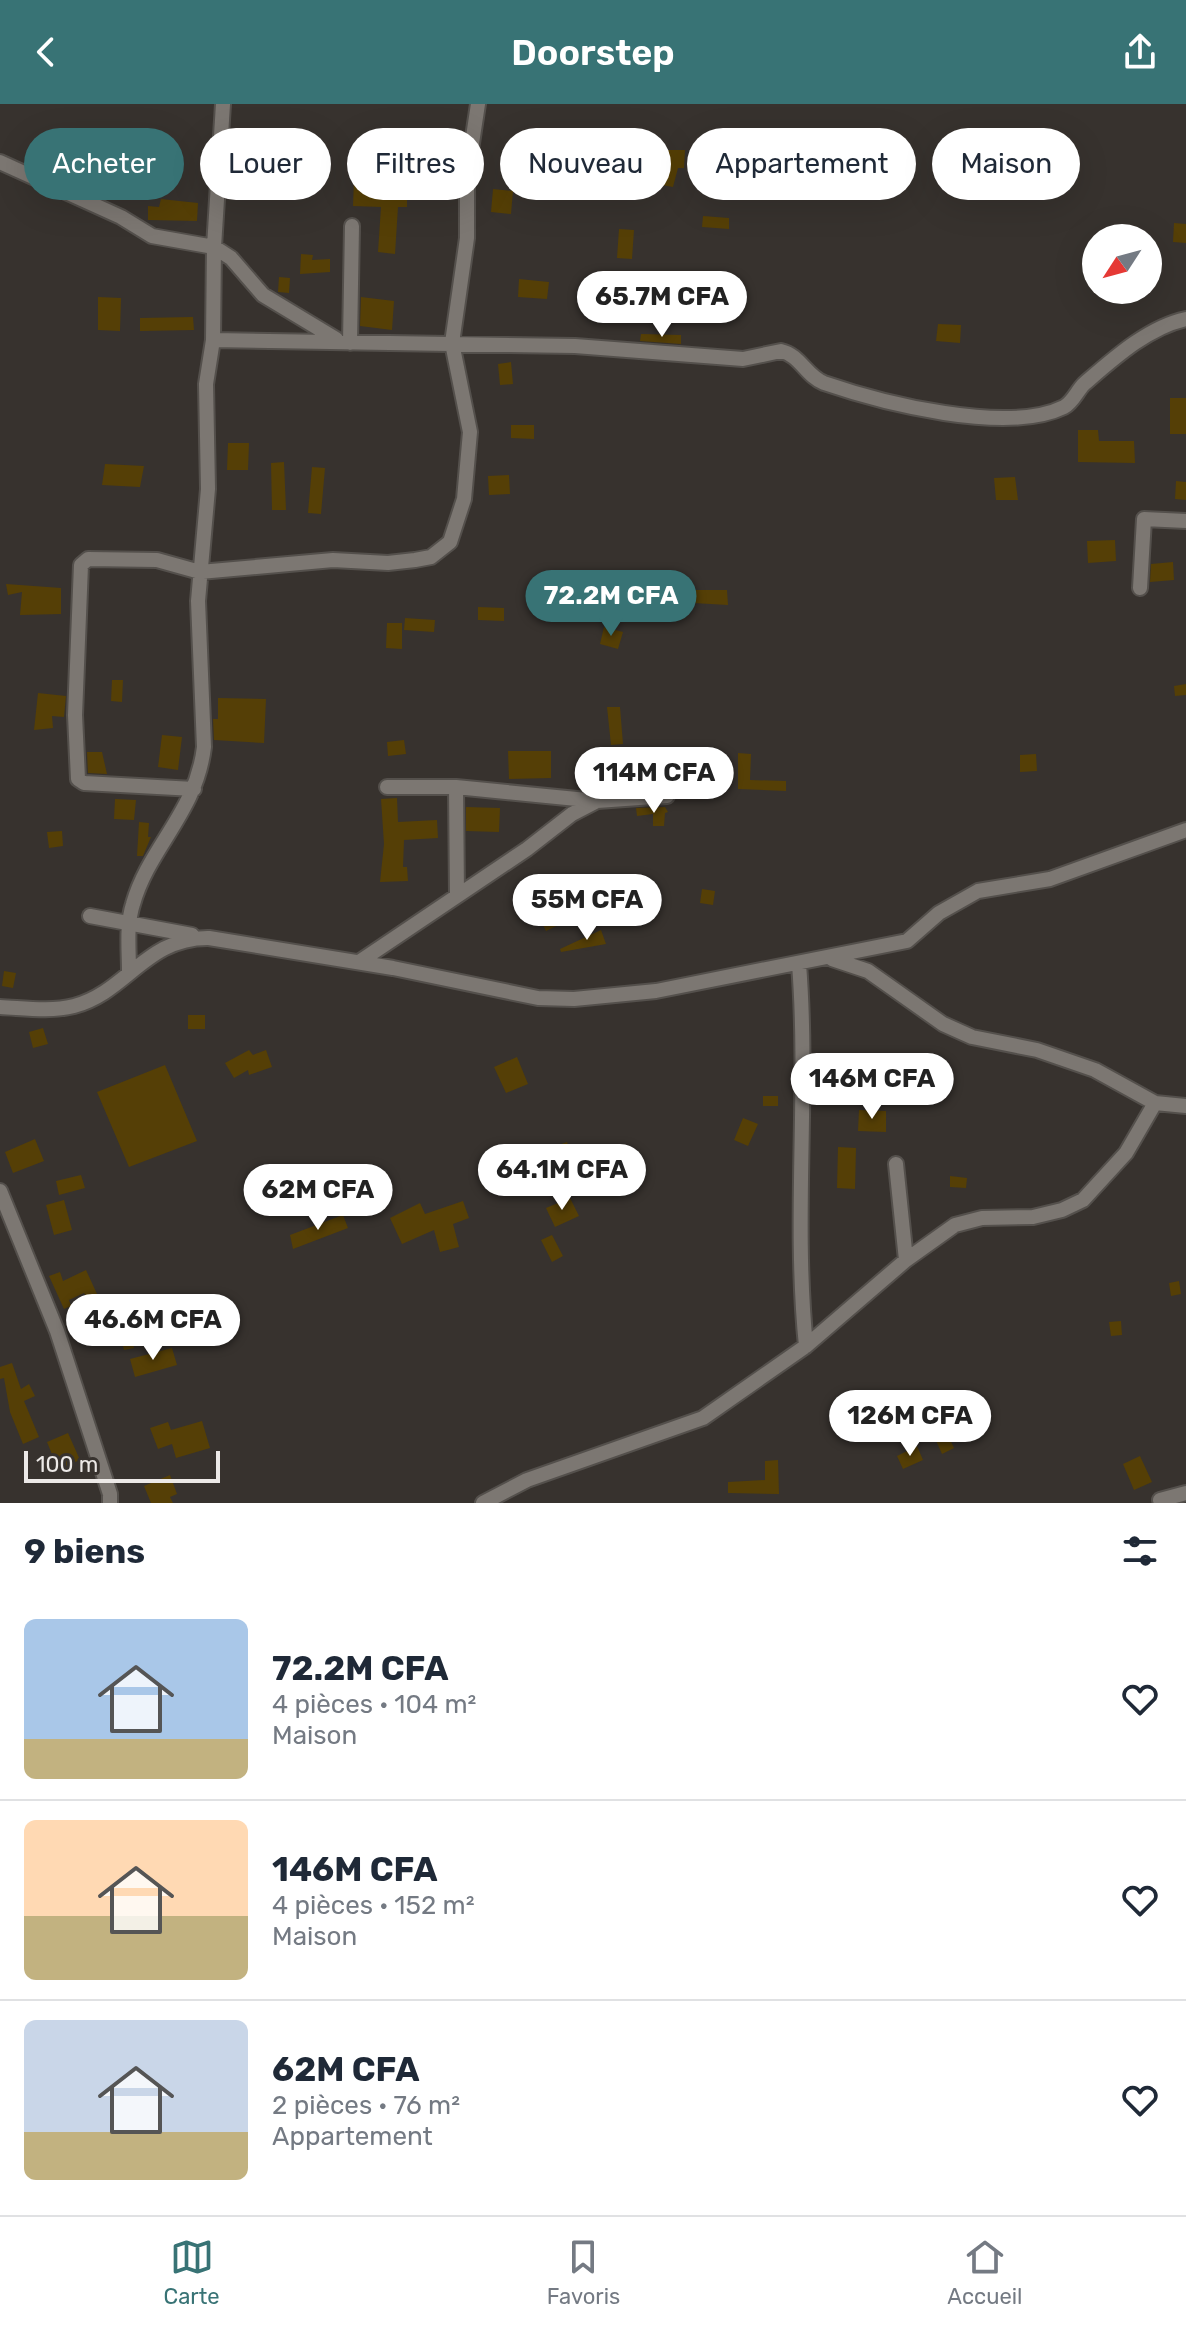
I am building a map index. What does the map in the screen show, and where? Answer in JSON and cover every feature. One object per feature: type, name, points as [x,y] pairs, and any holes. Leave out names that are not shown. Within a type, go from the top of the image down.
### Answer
[{"type":"street","points":[[129,972],[129,922],[140,886],[194,789],[204,747],[200,572],[208,489],[206,384],[213,340],[214,247],[223,104]]},
{"type":"street","points":[[194,789],[84,783],[76,773],[75,715],[84,561],[117,557],[157,560],[200,572],[333,560],[388,563],[431,557],[440,551],[456,529],[464,499],[470,432],[452,343],[467,238],[467,176],[478,104]]},
{"type":"street","points":[[0,162],[121,217],[152,236],[214,247],[231,258],[263,295],[344,341]]},
{"type":"street","points":[[344,341],[352,226]]},
{"type":"street","points":[[213,340],[575,346],[743,359],[781,351],[822,382],[911,406],[994,419],[1062,408],[1081,386],[1142,339],[1162,326],[1186,319]]},
{"type":"street","points":[[1140,588],[1144,519],[1186,521]]},
{"type":"street","points":[[387,787],[456,787],[597,801],[667,796]]},
{"type":"street","points":[[456,787],[457,896]]},
{"type":"street","points":[[359,962],[572,814],[597,801]]},
{"type":"street","points":[[90,916],[359,962],[538,998],[574,999],[656,991],[907,941],[939,913],[978,891],[1050,879],[1186,830]]},
{"type":"street","points":[[0,1007],[51,1009],[76,1006],[163,946],[187,938],[209,938]]},
{"type":"street","points":[[828,958],[868,971],[943,1024],[972,1037],[1037,1050],[1095,1070],[1155,1103],[1186,1106]]},
{"type":"street","points":[[799,964],[804,1023],[799,1222],[806,1346]]},
{"type":"street","points":[[483,1503],[527,1480],[703,1418],[806,1346],[906,1260],[955,1225],[982,1218],[1033,1217],[1062,1210],[1083,1200],[1126,1153],[1155,1103]]},
{"type":"street","points":[[896,1164],[906,1260]]},
{"type":"street","points":[[0,1191],[57,1331],[110,1494],[110,1503]]},
{"type":"street","points":[[1160,1500],[1186,1493]]},
{"type":"building","points":[[671,150],[685,150],[684,168],[678,168],[673,187]]},
{"type":"building","points":[[493,189],[500,190],[500,200],[512,200],[511,214],[491,212]]},
{"type":"building","points":[[161,200],[198,203],[197,221],[148,220],[148,206],[159,207]]},
{"type":"building","points":[[353,200],[407,200],[407,207],[398,207],[395,254],[378,252],[381,207],[353,206]]},
{"type":"building","points":[[703,216],[729,218],[729,229],[702,227]]},
{"type":"building","points":[[1174,223],[1186,224],[1186,243],[1173,242]]},
{"type":"building","points":[[619,229],[634,230],[632,259],[617,258]]},
{"type":"building","points":[[301,254],[313,255],[312,260],[330,259],[330,272],[300,274]]},
{"type":"building","points":[[279,277],[290,278],[289,293],[278,292]]},
{"type":"building","points":[[519,279],[549,282],[547,299],[518,297]]},
{"type":"building","points":[[98,297],[121,298],[120,331],[98,330]]},
{"type":"building","points":[[361,297],[394,301],[392,330],[360,326]]},
{"type":"building","points":[[650,301],[673,306],[673,303],[683,303],[682,322],[647,314]]},
{"type":"building","points":[[193,317],[194,330],[140,331],[140,318]]},
{"type":"building","points":[[938,324],[961,325],[960,343],[936,341]]},
{"type":"building","points":[[641,334],[681,335],[681,344],[640,341]]},
{"type":"building","points":[[511,362],[513,384],[500,385],[498,364]]},
{"type":"building","points":[[1170,398],[1186,398],[1186,434],[1170,434]]},
{"type":"building","points":[[511,425],[534,425],[534,439],[511,438]]},
{"type":"building","points":[[1078,430],[1098,430],[1099,441],[1134,441],[1135,463],[1078,462]]},
{"type":"building","points":[[228,443],[249,443],[248,470],[227,470]]},
{"type":"building","points":[[284,462],[286,510],[272,510],[271,463]]},
{"type":"building","points":[[105,464],[144,466],[140,487],[102,485]]},
{"type":"building","points":[[312,467],[325,468],[321,514],[308,513]]},
{"type":"building","points":[[509,475],[510,494],[489,495],[488,476]]},
{"type":"building","points":[[1015,477],[1018,500],[996,500],[994,478]]},
{"type":"building","points":[[1176,481],[1186,482],[1186,500],[1175,499]]},
{"type":"building","points":[[1115,540],[1116,561],[1088,563],[1087,541]]},
{"type":"building","points":[[1173,562],[1174,580],[1150,582],[1151,564]]},
{"type":"building","points":[[6,584],[61,588],[61,614],[20,615],[22,592],[8,595]]},
{"type":"building","points":[[693,590],[727,590],[728,605],[693,603]]},
{"type":"building","points":[[612,591],[623,592],[622,612],[610,611]]},
{"type":"building","points":[[478,607],[504,608],[504,621],[478,620]]},
{"type":"building","points":[[405,618],[435,620],[434,632],[404,630]]},
{"type":"building","points":[[387,623],[402,623],[402,649],[386,648]]},
{"type":"building","points":[[604,627],[623,632],[618,649],[600,644]]},
{"type":"building","points":[[112,680],[123,680],[122,702],[111,701]]},
{"type":"building","points":[[1186,684],[1186,695],[1175,696],[1174,686]]},
{"type":"building","points":[[38,693],[66,696],[64,717],[52,716],[53,728],[34,730]]},
{"type":"building","points":[[218,698],[266,699],[264,743],[214,740],[213,719],[218,719]]},
{"type":"building","points":[[607,707],[620,707],[623,744],[611,745]]},
{"type":"building","points":[[162,735],[182,737],[178,770],[158,767]]},
{"type":"building","points":[[404,740],[406,754],[388,756],[387,742]]},
{"type":"building","points":[[508,751],[551,751],[551,778],[509,779]]},
{"type":"building","points":[[637,751],[661,754],[660,765],[636,763]]},
{"type":"building","points":[[87,752],[102,752],[107,774],[88,773]]},
{"type":"building","points":[[738,753],[751,754],[750,780],[786,781],[786,791],[738,789]]},
{"type":"building","points":[[1036,754],[1037,771],[1020,772],[1020,755]]},
{"type":"building","points":[[397,798],[398,822],[437,820],[438,838],[404,840],[403,867],[407,867],[408,881],[380,882],[384,844],[381,799]]},
{"type":"building","points":[[115,799],[136,800],[134,820],[114,819]]},
{"type":"building","points":[[466,807],[500,808],[499,832],[466,831]]},
{"type":"building","points":[[665,807],[668,812],[665,813],[664,826],[653,826],[653,814],[637,816],[636,808]]},
{"type":"building","points":[[139,822],[149,823],[148,837],[151,837],[143,856],[137,856]]},
{"type":"building","points":[[62,831],[63,846],[49,848],[47,832]]},
{"type":"building","points":[[702,889],[715,891],[713,905],[700,903]]},
{"type":"building","points":[[584,896],[591,909],[546,931],[539,917]]},
{"type":"building","points":[[601,930],[606,944],[561,952],[560,949]]},
{"type":"building","points":[[4,971],[16,973],[13,988],[2,986]]},
{"type":"building","points":[[188,1015],[205,1015],[205,1029],[188,1029]]},
{"type":"building","points":[[43,1028],[48,1044],[33,1048],[29,1032]]},
{"type":"building","points":[[249,1050],[253,1055],[266,1050],[272,1067],[249,1075],[248,1070],[234,1078],[225,1063]]},
{"type":"building","points":[[517,1057],[528,1084],[506,1093],[494,1067]]},
{"type":"building","points":[[165,1065],[197,1141],[129,1167],[97,1092]]},
{"type":"building","points":[[763,1096],[778,1096],[778,1106],[763,1106]]},
{"type":"building","points":[[859,1110],[886,1111],[886,1132],[858,1131]]},
{"type":"building","points":[[743,1118],[758,1124],[748,1146],[734,1140]]},
{"type":"building","points":[[35,1139],[44,1161],[13,1173],[5,1152]]},
{"type":"building","points":[[567,1142],[578,1171],[535,1187],[524,1158]]},
{"type":"building","points":[[838,1147],[856,1148],[855,1189],[837,1188]]},
{"type":"building","points":[[81,1175],[85,1188],[59,1195],[56,1181]]},
{"type":"building","points":[[950,1176],[967,1178],[966,1188],[950,1187]]},
{"type":"building","points":[[570,1198],[579,1216],[555,1227],[546,1208]]},
{"type":"building","points":[[64,1200],[72,1230],[54,1235],[46,1205]]},
{"type":"building","points":[[463,1201],[469,1218],[453,1224],[459,1247],[440,1252],[434,1230],[402,1244],[390,1218],[420,1203],[425,1214]]},
{"type":"building","points":[[343,1215],[348,1228],[293,1249],[290,1235]]},
{"type":"building","points":[[552,1235],[563,1256],[552,1262],[541,1240]]},
{"type":"building","points":[[86,1270],[108,1318],[103,1321],[84,1293],[69,1300],[71,1306],[64,1309],[49,1276],[60,1272],[63,1281]]},
{"type":"building","points":[[1179,1281],[1181,1294],[1171,1296],[1169,1283]]},
{"type":"building","points":[[1121,1321],[1122,1335],[1111,1336],[1109,1322]]},
{"type":"building","points":[[131,1333],[134,1348],[124,1350],[120,1335]]},
{"type":"building","points":[[172,1348],[177,1365],[135,1377],[130,1359]]},
{"type":"building","points":[[12,1363],[21,1389],[29,1384],[35,1396],[24,1401],[39,1437],[23,1444],[10,1412],[4,1378],[0,1379],[0,1367]]},
{"type":"building","points":[[202,1421],[210,1448],[176,1458],[172,1444],[158,1449],[150,1428],[168,1422],[171,1430]]},
{"type":"building","points":[[946,1431],[954,1448],[942,1454],[934,1436]]},
{"type":"building","points":[[68,1433],[80,1460],[58,1469],[47,1442]]},
{"type":"building","points":[[917,1446],[923,1460],[903,1469],[897,1456]]},
{"type":"building","points":[[1140,1456],[1152,1482],[1134,1490],[1123,1464]]},
{"type":"building","points":[[778,1460],[779,1494],[728,1493],[728,1482],[765,1480],[765,1461]]},
{"type":"building","points":[[170,1475],[177,1494],[170,1497],[173,1503],[151,1503],[144,1486]]}]
